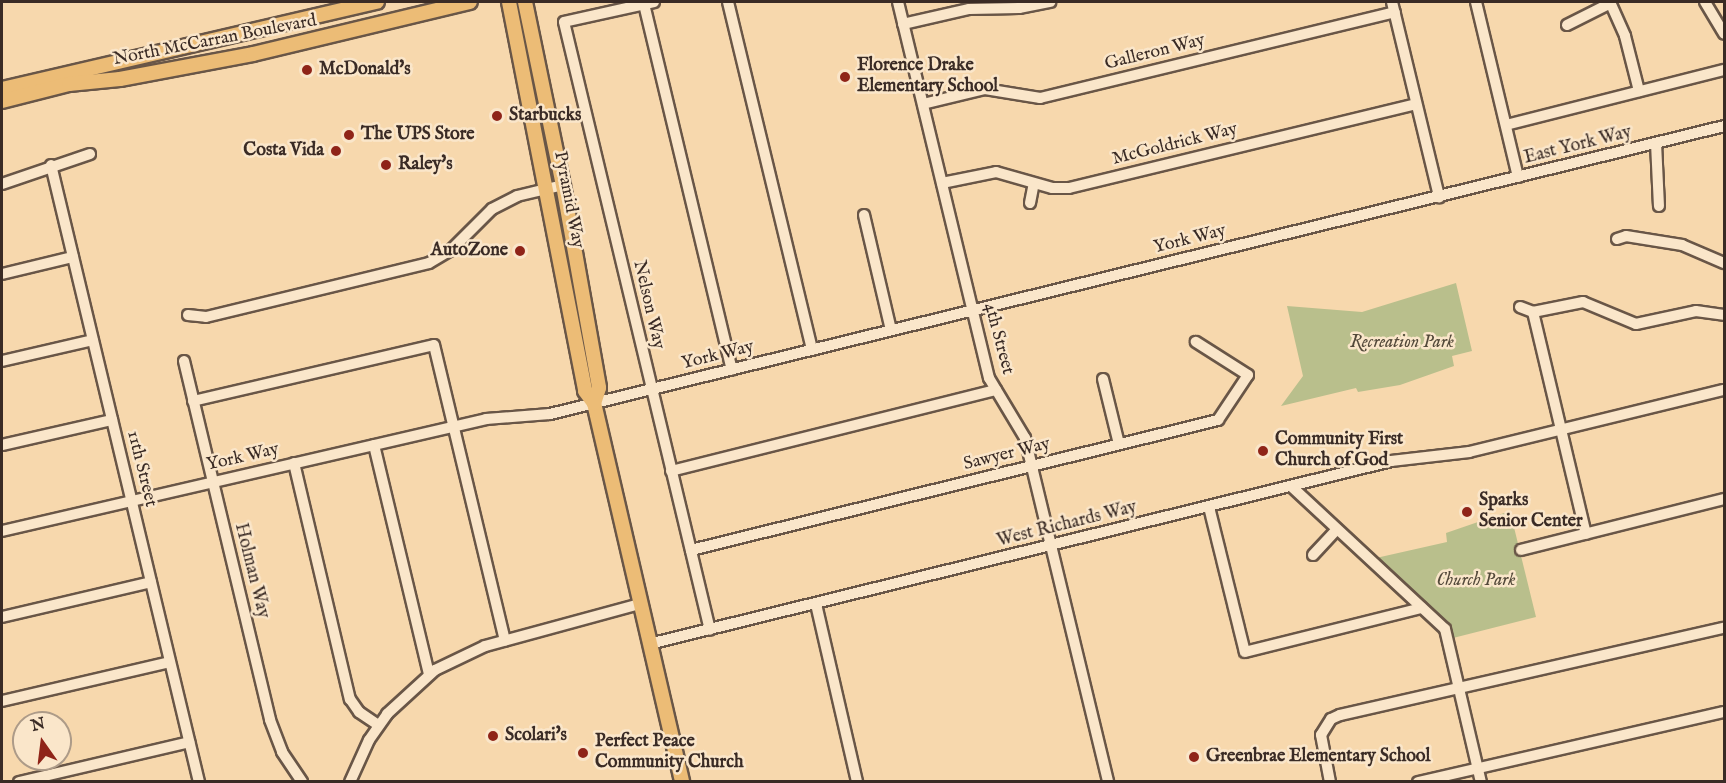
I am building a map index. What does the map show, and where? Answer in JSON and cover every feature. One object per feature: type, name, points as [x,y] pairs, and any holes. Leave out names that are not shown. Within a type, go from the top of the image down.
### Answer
[{"type":"main road","name":"North McCarran Boulevard","points":[[2,88],[377,2]]},
{"type":"main road","name":"North McCarran Boulevard","points":[[2,101],[69,84],[175,69],[284,47],[470,2]]},
{"type":"main road","name":"Pyramid Way","points":[[508,2],[547,188],[585,391],[594,404],[682,782]]},
{"type":"main road","name":"Pyramid Way","points":[[525,2],[563,185],[599,388],[594,404]]},
{"type":"main road","points":[[175,69],[179,58],[205,43]]},
{"type":"street","points":[[728,2],[812,350]]},
{"type":"street","name":"4th Street","points":[[898,2],[989,378],[1022,430],[1108,782]]},
{"type":"street","points":[[903,24],[969,9],[1019,8],[1050,2]]},
{"type":"street","points":[[1476,2],[1518,177]]},
{"type":"street","points":[[1567,26],[1610,2],[1625,36],[1639,92]]},
{"type":"street","points":[[1705,2],[1725,34]]},
{"type":"street","points":[[649,3],[732,370]]},
{"type":"street","name":"Nelson Way","points":[[649,3],[564,22],[710,630]]},
{"type":"street","points":[[1393,7],[1439,197]]},
{"type":"street","name":"Galleron Way","points":[[923,104],[984,89],[1040,98],[1393,7]]},
{"type":"street","points":[[1506,125],[1725,70]]},
{"type":"street","name":"McGoldrick Way","points":[[942,183],[996,172],[1034,183],[1069,188],[1416,104]]},
{"type":"street","name":"East York Way","points":[[1439,197],[1725,126]]},
{"type":"street","points":[[1656,143],[1659,206]]},
{"type":"street","points":[[2,184],[51,165],[90,154]]},
{"type":"street","name":"11th Street","points":[[51,165],[199,782]]},
{"type":"street","points":[[1030,203],[1034,183]]},
{"type":"street","points":[[188,315],[206,317],[429,263],[451,250],[489,210],[517,196],[563,185]]},
{"type":"street","name":"York Way","points":[[2,531],[453,426],[486,419],[549,414],[594,404],[1439,197]]},
{"type":"street","points":[[864,215],[891,330]]},
{"type":"street","points":[[1617,239],[1626,236],[1682,245],[1725,263]]},
{"type":"street","points":[[2,274],[73,257]]},
{"type":"street","points":[[1520,307],[1533,312],[1575,302],[1590,304],[1621,321],[1636,324],[1696,311],[1725,315]]},
{"type":"street","points":[[1533,312],[1586,534]]},
{"type":"street","points":[[2,362],[93,340]]},
{"type":"street","name":"Sawyer Way","points":[[691,550],[1222,417],[1248,375],[1196,342]]},
{"type":"street","points":[[193,401],[434,345],[505,641]]},
{"type":"street","name":"Holman Way","points":[[184,362],[270,720],[282,752],[302,782]]},
{"type":"street","points":[[1103,379],[1119,444]]},
{"type":"street","points":[[671,471],[996,390]]},
{"type":"street","name":"West Richards Way","points":[[649,644],[1391,461],[1494,446],[1725,390]]},
{"type":"street","points":[[2,445],[112,420]]},
{"type":"street","points":[[374,445],[429,674]]},
{"type":"street","points":[[294,463],[350,699],[359,712],[378,725]]},
{"type":"street","points":[[1291,486],[1448,633],[1481,782]]},
{"type":"street","points":[[1521,550],[1725,500]]},
{"type":"street","points":[[1209,507],[1245,652],[1422,608]]},
{"type":"street","points":[[1312,555],[1337,529]]},
{"type":"street","points":[[2,617],[151,582]]},
{"type":"street","points":[[350,782],[378,725],[399,700],[429,674],[467,653],[640,604]]},
{"type":"street","points":[[816,604],[857,782]]},
{"type":"street","points":[[1330,782],[1321,735],[1331,719],[1725,628]]},
{"type":"street","points":[[2,701],[170,662]]},
{"type":"street","points":[[1418,782],[1725,712]]},
{"type":"street","points":[[19,782],[189,742]]},
{"type":"green space","name":"Recreation Park","points":[[1456,283],[1472,351],[1452,356],[1454,366],[1400,385],[1358,392],[1356,388],[1281,406],[1303,376],[1287,306],[1362,312]]},
{"type":"green space","name":"Church Park","points":[[1510,511],[1536,617],[1453,638],[1450,629],[1376,558],[1447,542],[1446,533]]},
{"type":"place","name":"McDonald's","points":[[307,70]]},
{"type":"place","name":"Florence Drake Elementary School","points":[[845,77]]},
{"type":"place","name":"Starbucks","points":[[497,116]]},
{"type":"place","name":"The UPS Store","points":[[349,135]]},
{"type":"place","name":"Costa Vida","points":[[336,151]]},
{"type":"place","name":"Raley's","points":[[386,165]]},
{"type":"place","name":"AutoZone","points":[[520,251]]},
{"type":"place","name":"Community First Church of God","points":[[1263,451]]},
{"type":"place","name":"Sparks Senior Center","points":[[1467,512]]},
{"type":"place","name":"Scolari's","points":[[493,736]]},
{"type":"place","name":"Perfect Peace Community Church","points":[[583,753]]},
{"type":"place","name":"Greenbrae Elementary School","points":[[1194,757]]}]
